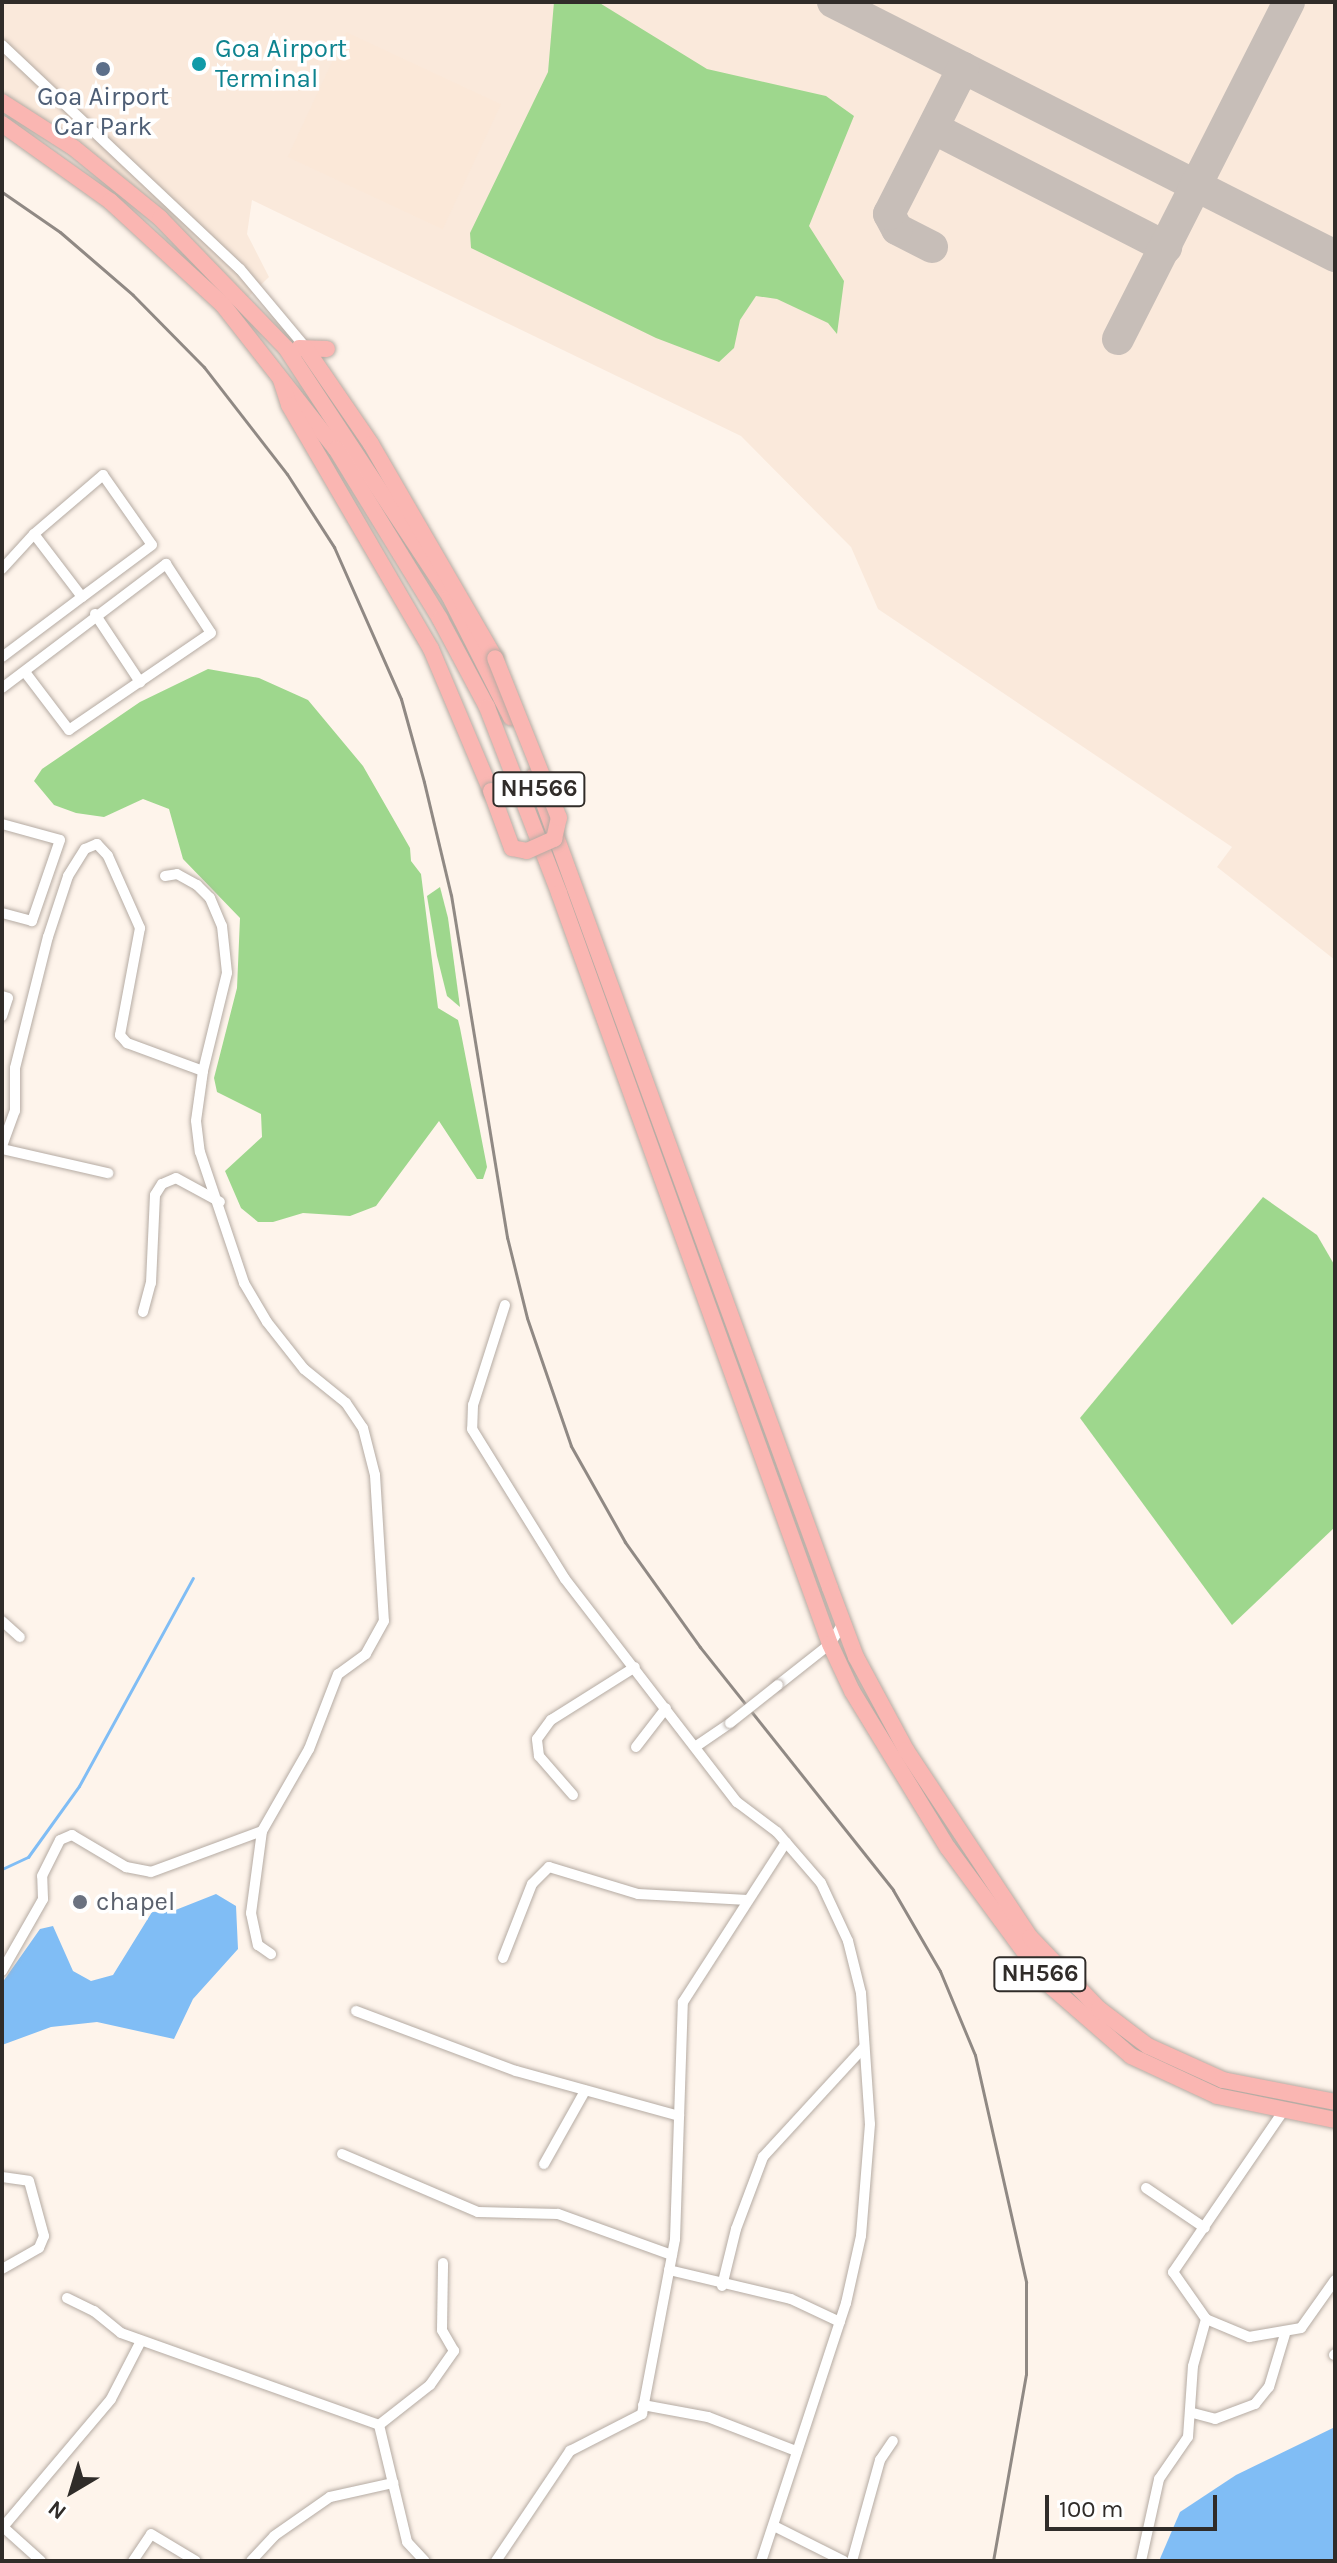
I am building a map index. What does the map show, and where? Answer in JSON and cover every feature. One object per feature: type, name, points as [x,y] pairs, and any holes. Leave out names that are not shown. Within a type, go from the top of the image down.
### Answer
[{"type":"highway","name":"NH566","points":[[2,102],[74,148],[160,218],[217,271],[286,348],[450,597],[522,742],[843,1623],[878,1702],[953,1823],[1030,1937],[1079,1989],[1148,2046],[1223,2080],[1335,2102]]},
{"type":"highway","name":"NH566","points":[[2,124],[98,192],[173,257],[280,373],[386,528],[487,707],[830,1644],[852,1691],[948,1848],[1047,1983],[1107,2039],[1156,2071],[1217,2096],[1282,2113],[1335,2120]]},
{"type":"highway","points":[[286,348],[327,349]]},
{"type":"highway","points":[[280,373],[289,405],[374,546],[462,715],[505,839],[523,852],[546,845],[558,832],[559,818],[495,658],[371,444],[306,349]]},
{"type":"street","points":[[2,45],[232,261],[306,349]]},
{"type":"street","points":[[2,569],[34,534],[103,475],[152,545],[2,657]]},
{"type":"street","points":[[34,534],[82,597]]},
{"type":"street","points":[[2,688],[95,614],[166,564],[211,633],[69,730],[25,672]]},
{"type":"street","points":[[95,614],[140,682]]},
{"type":"street","points":[[2,824],[60,840],[32,921],[2,913]]},
{"type":"street","points":[[108,1173],[2,1147],[15,1111],[18,1053],[48,937],[68,876],[85,849],[97,844],[108,856],[140,928],[120,1035],[127,1043],[203,1071]]},
{"type":"street","points":[[165,876],[177,874],[197,885],[210,898],[222,926],[227,973],[203,1071],[196,1121],[200,1152],[220,1202],[244,1283],[267,1322],[363,1428],[382,1530],[384,1621],[366,1654],[338,1674],[309,1749],[262,1831],[251,1913],[258,1945],[271,1954]]},
{"type":"street","points":[[2,996],[8,998],[2,1016]]},
{"type":"street","points":[[143,1312],[151,1283],[155,1195],[162,1184],[176,1178],[220,1202]]},
{"type":"street","points":[[505,1305],[473,1405],[472,1429],[530,1531],[737,1802],[786,1842],[821,1883],[848,1941],[861,1993],[870,2124],[861,2236],[840,2322],[761,2561]]},
{"type":"street","points":[[2,1621],[20,1637]]},
{"type":"street","points":[[695,1747],[830,1644],[843,1623]]},
{"type":"street","points":[[573,1795],[539,1756],[537,1739],[551,1720],[635,1667]]},
{"type":"street","points":[[636,1747],[666,1708]]},
{"type":"street","points":[[2,1971],[43,1899],[42,1876],[60,1840],[72,1835],[118,1863],[151,1872],[262,1831]]},
{"type":"street","points":[[496,2561],[570,2451],[642,2414],[672,2255],[683,2002],[786,1842]]},
{"type":"street","points":[[503,1958],[532,1884],[549,1867],[638,1894],[748,1900]]},
{"type":"street","points":[[356,2011],[585,2091],[679,2116]]},
{"type":"street","points":[[722,2286],[736,2229],[763,2157],[840,2068],[864,2047]]},
{"type":"street","points":[[544,2164],[585,2091]]},
{"type":"street","points":[[1282,2113],[1173,2272],[1206,2319],[1249,2337],[1285,2334],[1301,2328],[1335,2280]]},
{"type":"street","points":[[342,2154],[478,2212],[558,2214],[672,2255]]},
{"type":"street","points":[[2,2177],[29,2181],[44,2236],[39,2248],[2,2269]]},
{"type":"street","points":[[1146,2188],[1205,2228]]},
{"type":"street","points":[[379,2425],[430,2385],[454,2351],[442,2330],[443,2263]]},
{"type":"street","points":[[669,2270],[722,2286],[791,2299],[840,2322]]},
{"type":"street","points":[[67,2298],[94,2311],[121,2333],[379,2425]]},
{"type":"street","points":[[1141,2561],[1159,2479],[1188,2437],[1193,2413],[1193,2366],[1206,2319]]},
{"type":"street","points":[[1193,2413],[1215,2419],[1255,2404],[1269,2387],[1285,2334]]},
{"type":"street","points":[[41,2561],[3,2527],[111,2399],[141,2341]]},
{"type":"street","points":[[643,2405],[708,2417],[796,2451]]},
{"type":"street","points":[[379,2425],[407,2542],[425,2561]]},
{"type":"street","points":[[852,2561],[880,2460],[893,2441]]},
{"type":"street","points":[[251,2561],[274,2536],[330,2497],[393,2483]]},
{"type":"street","points":[[774,2526],[844,2561]]},
{"type":"street","points":[[133,2561],[151,2534],[196,2561]]},
{"type":"shaded area","points":[[2,2],[1335,2],[1335,960],[1217,867],[1232,847],[878,609],[851,547],[741,436],[252,200],[247,234],[269,277],[240,305],[52,126],[2,92]]},
{"type":"shaded area","points":[[346,32],[501,104],[443,229],[288,157]]},
{"type":"green space","points":[[554,2],[598,2],[707,69],[826,96],[854,116],[809,226],[844,281],[837,334],[828,323],[777,299],[756,296],[740,320],[734,348],[719,362],[656,338],[471,248],[470,233],[548,72]]},
{"type":"green space","points":[[208,669],[259,678],[308,700],[363,766],[410,848],[411,861],[421,874],[438,1008],[458,1020],[460,1028],[487,1167],[483,1179],[477,1179],[439,1121],[376,1206],[350,1216],[303,1213],[273,1222],[258,1222],[241,1208],[225,1171],[262,1137],[261,1114],[217,1092],[214,1078],[237,988],[240,918],[183,859],[169,809],[143,799],[104,817],[76,813],[54,805],[34,781],[42,769],[140,702]]},
{"type":"green space","points":[[440,887],[448,918],[460,1007],[447,996],[427,896]]},
{"type":"green space","points":[[1263,1197],[1317,1235],[1335,1266],[1335,1527],[1232,1625],[1080,1418]]},
{"type":"water","points":[[216,1894],[236,1906],[238,1949],[193,1999],[174,2039],[97,2022],[51,2027],[2,2045],[2,1983],[40,1929],[53,1926],[73,1971],[91,1981],[113,1975],[152,1912],[173,1911]]},
{"type":"water","points":[[1335,2427],[1335,2561],[1159,2561],[1180,2512],[1236,2475]]},
{"type":"waterway","points":[[2,1869],[28,1857],[79,1786],[193,1578]]},
{"type":"taxiway","points":[[833,2],[1335,256]]},
{"type":"taxiway","points":[[1118,339],[1289,2]]},
{"type":"taxiway","points":[[932,247],[897,229],[889,214],[963,68]]},
{"type":"taxiway","points":[[933,128],[1166,247]]},
{"type":"railway","points":[[2,192],[60,232],[133,295],[204,367],[287,474],[334,547],[401,699],[424,782],[451,895],[507,1237],[527,1318],[571,1446],[625,1542],[700,1647],[893,1890],[940,1971],[975,2055],[1026,2282],[1026,2374],[993,2561]]},
{"type":"place","name":"Goa Airport Terminal","points":[[199,64]]},
{"type":"place","name":"Goa Airport Car Park","points":[[103,69]]},
{"type":"place","name":"chapel","points":[[80,1902]]}]
